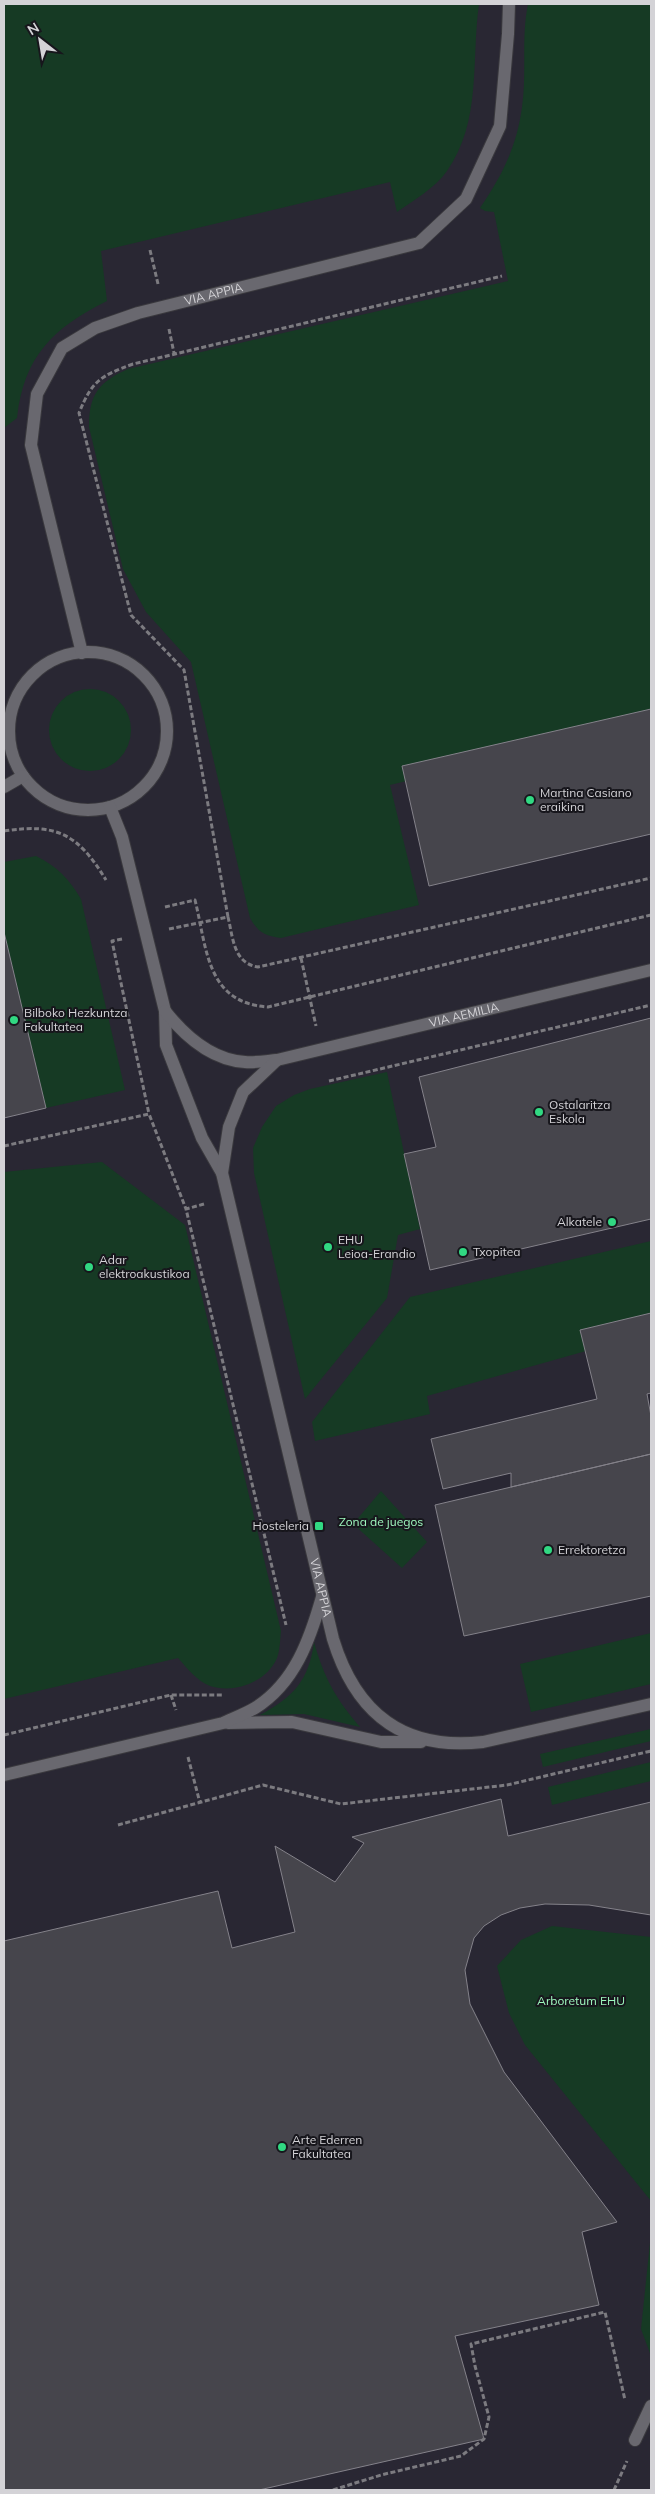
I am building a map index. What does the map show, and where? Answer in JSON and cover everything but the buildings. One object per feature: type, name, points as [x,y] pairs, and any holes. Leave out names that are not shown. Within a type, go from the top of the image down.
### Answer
[{"type":"street","name":"VIA APPIA","points":[[82,653],[31,445],[37,394],[62,348],[95,328],[138,313],[419,243],[466,199],[500,126],[509,4]]},
{"type":"street","points":[[82,653],[112,656],[131,665],[150,682],[158,695],[167,725],[163,756],[148,783],[136,794],[110,807],[85,810],[66,807],[41,795],[23,776],[12,754],[9,733],[12,712],[17,696],[27,682],[47,664],[64,656],[82,653]]},
{"type":"street","points":[[4,786],[23,776]]},
{"type":"street","points":[[110,807],[122,837],[165,1011],[166,1045],[202,1138],[222,1173]]},
{"type":"street","name":"VIA AEMILIA","points":[[165,1011],[178,1027],[200,1046],[220,1055],[244,1062],[277,1060],[651,970]]},
{"type":"street","name":"VIA AEMILIA","points":[[222,1173],[229,1128],[242,1092],[277,1060]]},
{"type":"street","name":"VIA APPIA","points":[[222,1173],[322,1595],[340,1661],[361,1698],[376,1714],[396,1727],[434,1743],[457,1745],[483,1742],[651,1704]]},
{"type":"street","points":[[4,1776],[223,1723],[256,1708],[276,1690],[292,1670],[311,1636],[322,1595]]},
{"type":"street","points":[[223,1723],[292,1722],[381,1742],[434,1743]]},
{"type":"street","points":[[634,2440],[651,2406]]},
{"type":"path","points":[[502,276],[133,364],[110,373],[89,390],[78,413],[131,616],[184,670],[236,954],[251,966],[258,967],[651,878]]},
{"type":"path","points":[[4,831],[28,827],[46,828],[68,837],[85,850],[109,886]]},
{"type":"path","points":[[140,912],[195,900],[213,974],[221,987],[236,999],[251,1006],[268,1007],[651,915]]},
{"type":"path","points":[[228,917],[112,942],[149,1114],[186,1208],[286,1624],[286,1632]]},
{"type":"path","points":[[301,958],[317,1031]]},
{"type":"path","points":[[329,1081],[651,1005]]},
{"type":"path","points":[[4,1146],[149,1114]]},
{"type":"path","points":[[186,1208],[227,1199]]},
{"type":"path","points":[[4,1735],[172,1695],[230,1695]]},
{"type":"path","points":[[118,1825],[263,1785],[341,1804],[507,1786],[651,1751]]},
{"type":"path","points":[[333,2490],[381,2475],[461,2456],[484,2439],[489,2417],[471,2344],[605,2312],[634,2440],[622,2477],[614,2490]]},
{"type":"shaded area","name":"EHU Leioa-Erandio","points":[[4,4],[651,4],[651,2490],[4,2490]]},
{"type":"green space","points":[[4,4],[479,4],[473,90],[466,132],[458,152],[447,171],[437,183],[397,212],[390,182],[101,251],[107,301],[71,322],[44,346],[26,377],[17,418],[4,428]]},
{"type":"green space","points":[[528,4],[651,4],[651,722],[390,785],[419,905],[281,938],[270,936],[259,930],[250,918],[191,662],[146,612],[123,569],[89,427],[91,406],[98,390],[103,384],[128,369],[508,281],[494,212],[485,211],[480,208],[502,172],[520,121]]},
{"type":"green space","points":[[90,689],[106,692],[119,701],[128,714],[131,730],[128,746],[119,759],[106,768],[90,771],[74,768],[61,759],[52,746],[49,730],[52,714],[61,701],[74,692]]},
{"type":"green space","points":[[36,856],[62,874],[81,899],[125,1090],[46,1108],[4,932],[4,862]]},
{"type":"green space","points":[[387,1072],[420,1229],[398,1235],[387,1298],[305,1399],[254,1173],[253,1148],[262,1127],[276,1106],[294,1095],[310,1089]]},
{"type":"green space","points":[[102,1162],[185,1225],[281,1631],[279,1652],[266,1674],[258,1680],[239,1687],[219,1688],[205,1684],[192,1674],[178,1658],[4,1699],[4,1172]]},
{"type":"green space","points":[[651,1241],[651,1313],[581,1330],[586,1351],[427,1396],[430,1414],[315,1441],[312,1422],[410,1297]]},
{"type":"green space","name":"Zona de juegos","points":[[381,1491],[427,1542],[402,1568],[353,1524]]},
{"type":"green space","points":[[651,1633],[651,1684],[531,1712],[520,1664]]},
{"type":"green space","points":[[314,1642],[322,1667],[332,1688],[360,1727],[304,1714],[260,1715],[282,1701],[298,1686],[312,1656]]},
{"type":"green space","points":[[651,1729],[651,1741],[543,1767],[540,1754]]},
{"type":"green space","points":[[651,1762],[651,1781],[552,1805],[548,1787]]},
{"type":"green space","name":"Arboretum EHU","points":[[552,1926],[651,1937],[651,2201],[525,2045],[509,2013],[497,1966],[521,1940]]},
{"type":"green space","points":[[651,2233],[651,2356],[641,2329]]},
{"type":"place","name":"Martina Casiano eraikina","points":[[530,800]]},
{"type":"place","name":"Bilboko Hezkuntza Fakultatea","points":[[14,1020]]},
{"type":"place","name":"Ostalaritza Eskola","points":[[539,1112]]},
{"type":"place","name":"Alkatele","points":[[612,1222]]},
{"type":"place","name":"EHU Leioa-Erandio","points":[[328,1247]]},
{"type":"place","name":"Txopitea","points":[[463,1252]]},
{"type":"place","name":"Adar elektroakustikoa","points":[[89,1267]]},
{"type":"place","name":"Hosteleria","points":[[319,1526]]},
{"type":"place","name":"Errektoretza","points":[[548,1550]]},
{"type":"place","name":"Arte Ederren Fakultatea","points":[[282,2147]]}]
